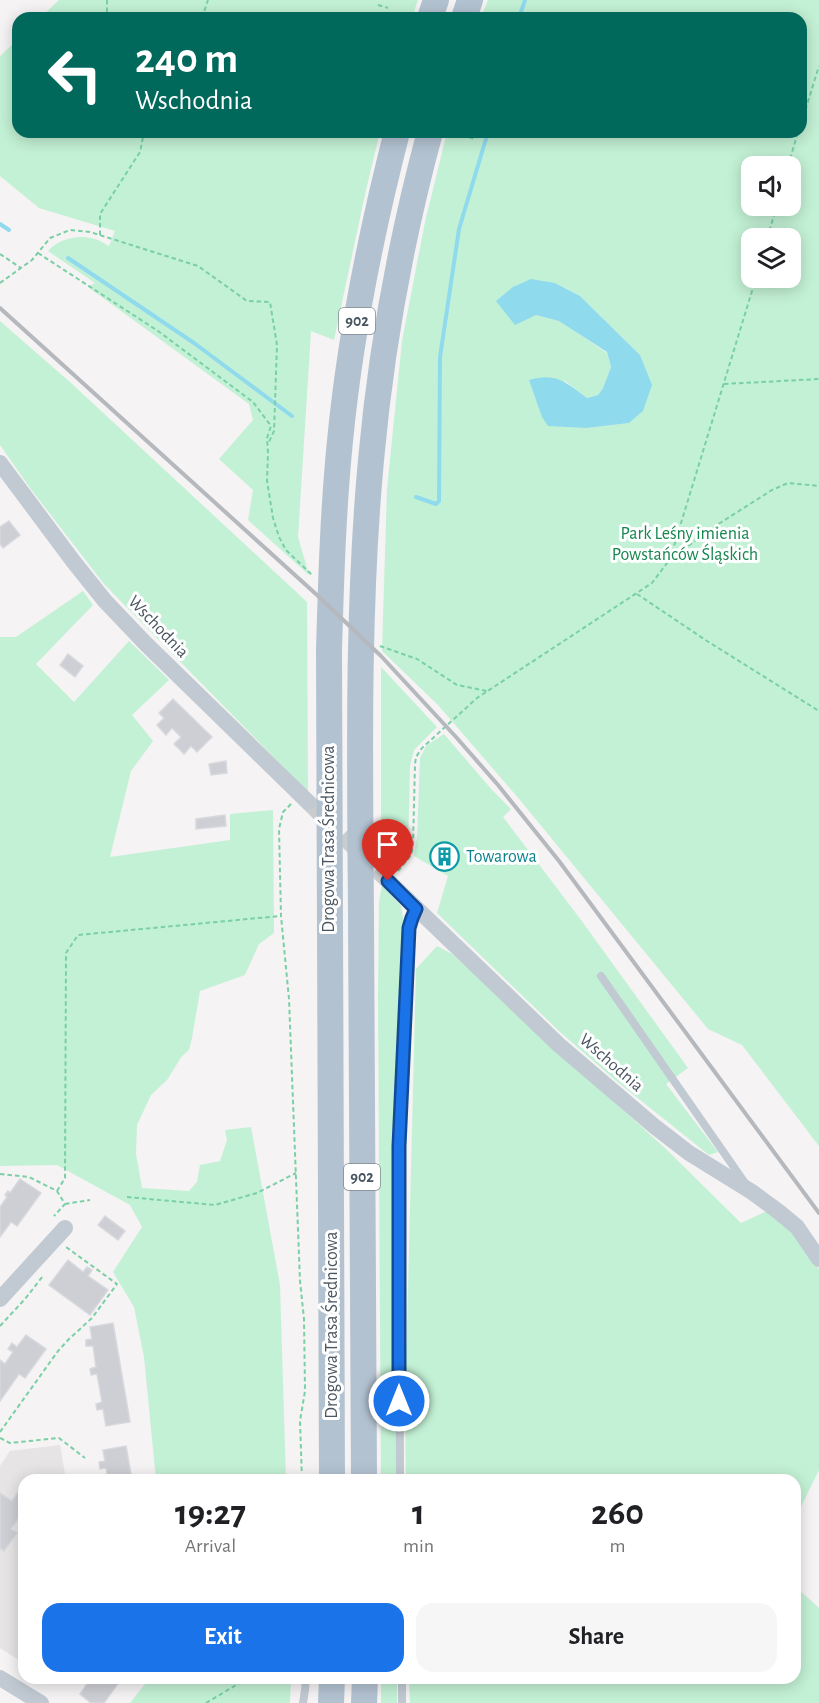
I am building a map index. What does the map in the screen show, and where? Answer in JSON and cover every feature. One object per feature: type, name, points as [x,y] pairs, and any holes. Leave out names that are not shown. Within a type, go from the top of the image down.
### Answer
[{"type":"main road","name":"Drogowa Trasa Średnicowa","points":[[332,1474],[328,650],[332,553],[340,441],[354,341],[380,202],[396,138]]},
{"type":"main road","name":"Drogowa Trasa Średnicowa","points":[[364,1474],[360,680],[367,508],[384,347],[399,262],[428,138]]},
{"type":"main road","points":[[332,1684],[332,1703]]},
{"type":"main road","points":[[364,1703],[365,1684]]},
{"type":"street","name":"Wschodnia","points":[[0,463],[105,601],[303,798]]},
{"type":"street","name":"Wschodnia","points":[[388,881],[559,1045],[654,1126],[709,1166],[752,1192],[797,1227],[819,1258]]},
{"type":"street","points":[[0,1299],[58,1224]]},
{"type":"street","points":[[0,1678],[41,1703]]},
{"type":"lane","points":[[400,1474],[399,1146],[409,928],[416,909]]},
{"type":"lane","points":[[601,976],[752,1192]]},
{"type":"lane","points":[[303,1703],[306,1684]]},
{"type":"lane","points":[[402,1684],[402,1703]]},
{"type":"path","points":[[378,5],[388,8]]},
{"type":"path","points":[[807,105],[819,66]]},
{"type":"path","points":[[100,235],[100,214],[140,152],[143,138]]},
{"type":"path","points":[[791,156],[796,138]]},
{"type":"path","points":[[0,283],[38,253],[50,238],[70,230],[90,232],[198,266],[247,301],[270,302],[277,345],[273,431],[267,444]]},
{"type":"path","points":[[38,253],[158,331],[253,402],[271,426],[267,438],[267,481],[269,500],[279,537],[286,550],[317,580]]},
{"type":"path","points":[[0,254],[21,268]]},
{"type":"path","points":[[670,559],[753,288]]},
{"type":"path","points":[[724,384],[819,379]]},
{"type":"path","points":[[388,881],[411,855],[417,757],[422,748],[477,698],[652,583],[670,559],[720,523],[772,490],[788,483],[819,486]]},
{"type":"path","points":[[637,594],[819,711]]},
{"type":"path","points":[[374,639],[382,648],[417,659],[457,685],[487,691]]},
{"type":"path","points":[[302,1474],[300,1421],[305,1392],[304,1319],[300,1281],[289,999],[281,916],[279,829],[283,812],[303,798]]},
{"type":"path","points":[[57,1191],[65,1178],[66,953],[78,934],[281,916]]},
{"type":"path","points":[[127,1197],[215,1205],[257,1193],[296,1173]]},
{"type":"path","points":[[0,1174],[29,1177],[57,1191],[65,1204]]},
{"type":"path","points":[[65,1204],[90,1200]]},
{"type":"path","points":[[58,1224],[65,1204]]},
{"type":"path","points":[[0,1432],[58,1351],[92,1318],[117,1284],[66,1247]]},
{"type":"path","points":[[0,1438],[9,1443],[59,1438],[85,1458]]},
{"type":"path","points":[[206,1703],[238,1684]]},
{"type":"shaded area","points":[[60,1445],[65,1474],[18,1474],[18,1659],[0,1648],[0,1466],[10,1451]]},
{"type":"green space","points":[[59,0],[418,0],[414,12],[46,12]]},
{"type":"green space","name":"Park Leśny imienia Powstańców Śląskich","points":[[488,0],[819,0],[819,1146],[742,1045],[708,1029],[520,800],[438,705],[382,651],[387,489],[402,341],[425,222],[446,138],[807,138],[807,12],[483,12]],"holes":[[[555,283],[580,296],[640,355],[643,411],[629,423],[587,428],[564,380],[586,398],[598,395],[611,367],[607,353],[560,321],[536,315]]]},
{"type":"green space","points":[[12,45],[12,138],[379,138],[334,340],[311,331],[298,537],[309,575],[248,520],[253,490],[219,459],[253,420],[249,404],[88,287],[95,283],[48,251],[64,240],[76,237],[97,240],[109,246],[115,231],[39,208],[0,176],[0,56]]},
{"type":"green space","points":[[0,321],[71,383],[307,602],[308,792],[104,584],[0,445]]},
{"type":"green space","points":[[83,591],[93,605],[36,664],[74,702],[129,641],[169,680],[132,715],[153,741],[131,771],[110,857],[230,840],[230,814],[273,810],[274,933],[259,944],[245,975],[200,991],[189,1050],[182,1056],[167,1080],[151,1095],[137,1125],[136,1154],[142,1188],[189,1191],[197,1182],[200,1165],[220,1161],[227,1140],[225,1130],[251,1127],[280,1285],[286,1474],[155,1474],[144,1357],[134,1307],[113,1272],[142,1227],[130,1205],[57,1165],[0,1166],[0,637],[16,637]]},
{"type":"green space","points":[[381,667],[437,727],[414,750],[410,766],[408,851],[400,864],[386,868],[381,863]]},
{"type":"green space","points":[[444,734],[511,809],[503,817],[688,1068],[666,1084],[718,1152],[709,1155],[614,1079],[560,1032],[437,913],[448,876],[414,856],[417,837],[420,758],[426,746]]},
{"type":"green space","points":[[382,885],[401,906],[404,924],[396,1093],[396,1474],[381,1474],[379,902]]},
{"type":"green space","points":[[437,946],[452,954],[667,1150],[741,1223],[767,1211],[795,1235],[819,1269],[819,1470],[801,1507],[801,1474],[406,1474],[405,1410],[416,969]]},
{"type":"green space","points":[[801,1592],[819,1608],[819,1703],[410,1703],[409,1684],[801,1684]]},
{"type":"green space","points":[[145,1684],[291,1684],[290,1703],[130,1703]]},
{"type":"green space","points":[[381,1684],[397,1684],[397,1703],[381,1703]]},
{"type":"water","points":[[531,279],[555,283],[580,296],[640,355],[652,385],[643,411],[629,423],[587,428],[548,426],[542,417],[529,380],[547,377],[561,380],[587,398],[598,395],[611,367],[607,352],[559,321],[536,315],[515,325],[496,301],[513,287]]},
{"type":"building","points":[[9,521],[20,535],[3,548],[0,544],[0,527]]},
{"type":"building","points":[[68,654],[83,666],[75,677],[60,665]]},
{"type":"building","points":[[173,699],[212,737],[197,752],[191,746],[184,754],[174,744],[181,737],[172,728],[166,735],[157,725],[164,718],[159,713]]},
{"type":"building","points":[[226,761],[227,773],[211,775],[209,764]]},
{"type":"building","points":[[225,815],[226,826],[196,829],[196,819]]},
{"type":"building","points":[[20,1179],[41,1193],[17,1226],[11,1222],[0,1237],[0,1207],[7,1197],[5,1195],[8,1191],[10,1193]]},
{"type":"building","points":[[105,1216],[125,1231],[118,1240],[98,1225]]},
{"type":"building","points":[[68,1260],[83,1272],[87,1267],[92,1270],[88,1276],[108,1290],[90,1315],[49,1285]]},
{"type":"building","points":[[113,1323],[130,1422],[106,1426],[103,1409],[97,1410],[96,1404],[102,1402],[97,1374],[91,1375],[90,1369],[96,1367],[93,1346],[86,1346],[86,1340],[92,1339],[90,1327]]},
{"type":"building","points":[[26,1335],[46,1349],[25,1378],[19,1374],[0,1401],[0,1360],[5,1364],[13,1352],[8,1349],[12,1343],[17,1347]]},
{"type":"building","points":[[126,1446],[131,1474],[107,1474],[106,1468],[100,1469],[99,1462],[105,1461],[103,1450]]},
{"type":"building","points":[[18,1492],[18,1519],[11,1529],[17,1533],[4,1551],[0,1548],[0,1493],[12,1501]]},
{"type":"building","points":[[87,1684],[118,1684],[104,1703],[91,1703],[80,1694]]},
{"type":"waterway","points":[[521,12],[525,0]]},
{"type":"waterway","points":[[416,497],[436,504],[439,501],[440,357],[459,229],[486,138]]},
{"type":"waterway","points":[[0,224],[9,230]]},
{"type":"waterway","points":[[68,258],[194,343],[292,416]]},
{"type":"tunnel","points":[[308,802],[388,881]]},
{"type":"railway","points":[[0,308],[317,595],[381,656],[456,737],[559,861],[819,1213]]},
{"type":"place","name":"Towarowa","points":[[445,857]]},
{"type":"route","points":[[388,881],[416,909],[409,928],[399,1146],[399,1401]]}]
